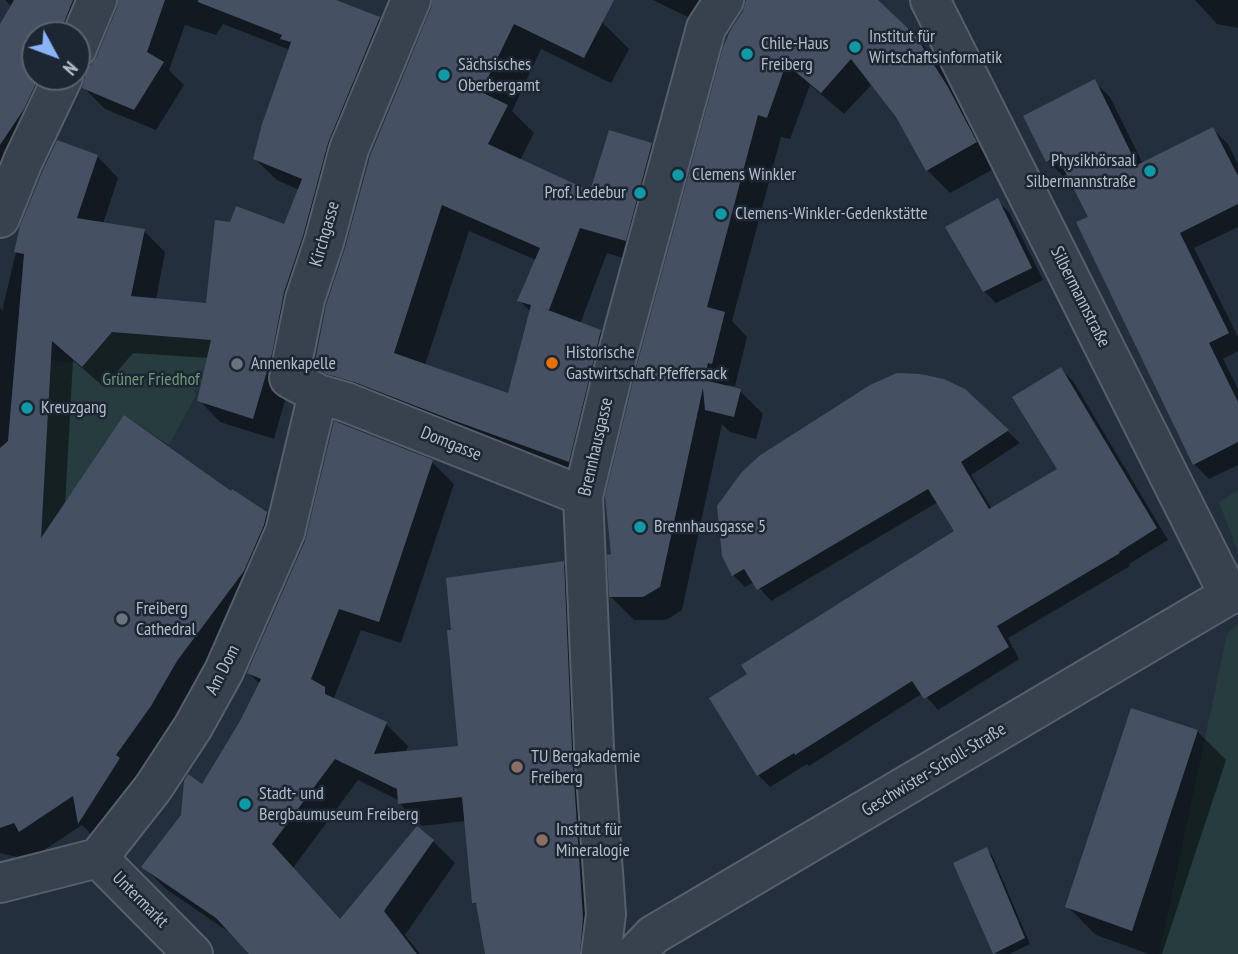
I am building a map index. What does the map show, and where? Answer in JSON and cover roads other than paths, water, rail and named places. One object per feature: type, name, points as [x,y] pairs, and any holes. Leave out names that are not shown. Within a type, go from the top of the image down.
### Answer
[{"type":"street","points":[[88,21],[97,0]]},
{"type":"street","name":"Kirchgasse","points":[[318,394],[289,378],[305,299],[324,242],[349,149],[411,0]]},
{"type":"street","name":"Brennhausgasse","points":[[601,954],[606,914],[594,748],[583,496],[617,356],[706,28],[724,0]]},
{"type":"street","name":"Silbermannstraße","points":[[930,0],[1233,594]]},
{"type":"street","points":[[0,218],[56,91]]},
{"type":"street","name":"Am Dom","points":[[98,858],[153,788],[193,727],[224,671],[285,533],[318,394]]},
{"type":"street","name":"Domgasse","points":[[318,394],[346,402],[583,496]]},
{"type":"street","name":"Geschwister-Scholl-Straße","points":[[635,954],[653,935],[1233,594]]},
{"type":"street","name":"Untermarkt","points":[[0,883],[98,858],[193,954]]},
{"type":"place","name":"Institut für Wirtschaftsinformatik","points":[[855,47]]},
{"type":"place","name":"Chile-Haus Freiberg","points":[[747,54]]},
{"type":"place","name":"Sächsisches Oberbergamt","points":[[444,75]]},
{"type":"place","name":"Physikhörsaal Silbermannstraße","points":[[1150,171]]},
{"type":"place","name":"Clemens Winkler","points":[[678,175]]},
{"type":"place","name":"Prof. Ledebur","points":[[640,193]]},
{"type":"place","name":"Clemens-Winkler-Gedenkstätte","points":[[721,214]]},
{"type":"place","name":"Historische Gastwirtschaft Pfeffersack","points":[[552,363]]},
{"type":"place","name":"Annenkapelle","points":[[237,364]]},
{"type":"place","name":"Kreuzgang","points":[[27,408]]},
{"type":"place","name":"Brennhausgasse 5","points":[[640,527]]},
{"type":"place","name":"Freiberg Cathedral","points":[[122,619]]},
{"type":"place","name":"TU Bergakademie Freiberg","points":[[517,767]]},
{"type":"place","name":"Stadt- und Bergbaumuseum Freiberg","points":[[245,804]]},
{"type":"place","name":"Institut für Mineralogie","points":[[542,840]]},
{"type":"park label","name":"Grüner Friedhof","points":[[151,380]]}]
